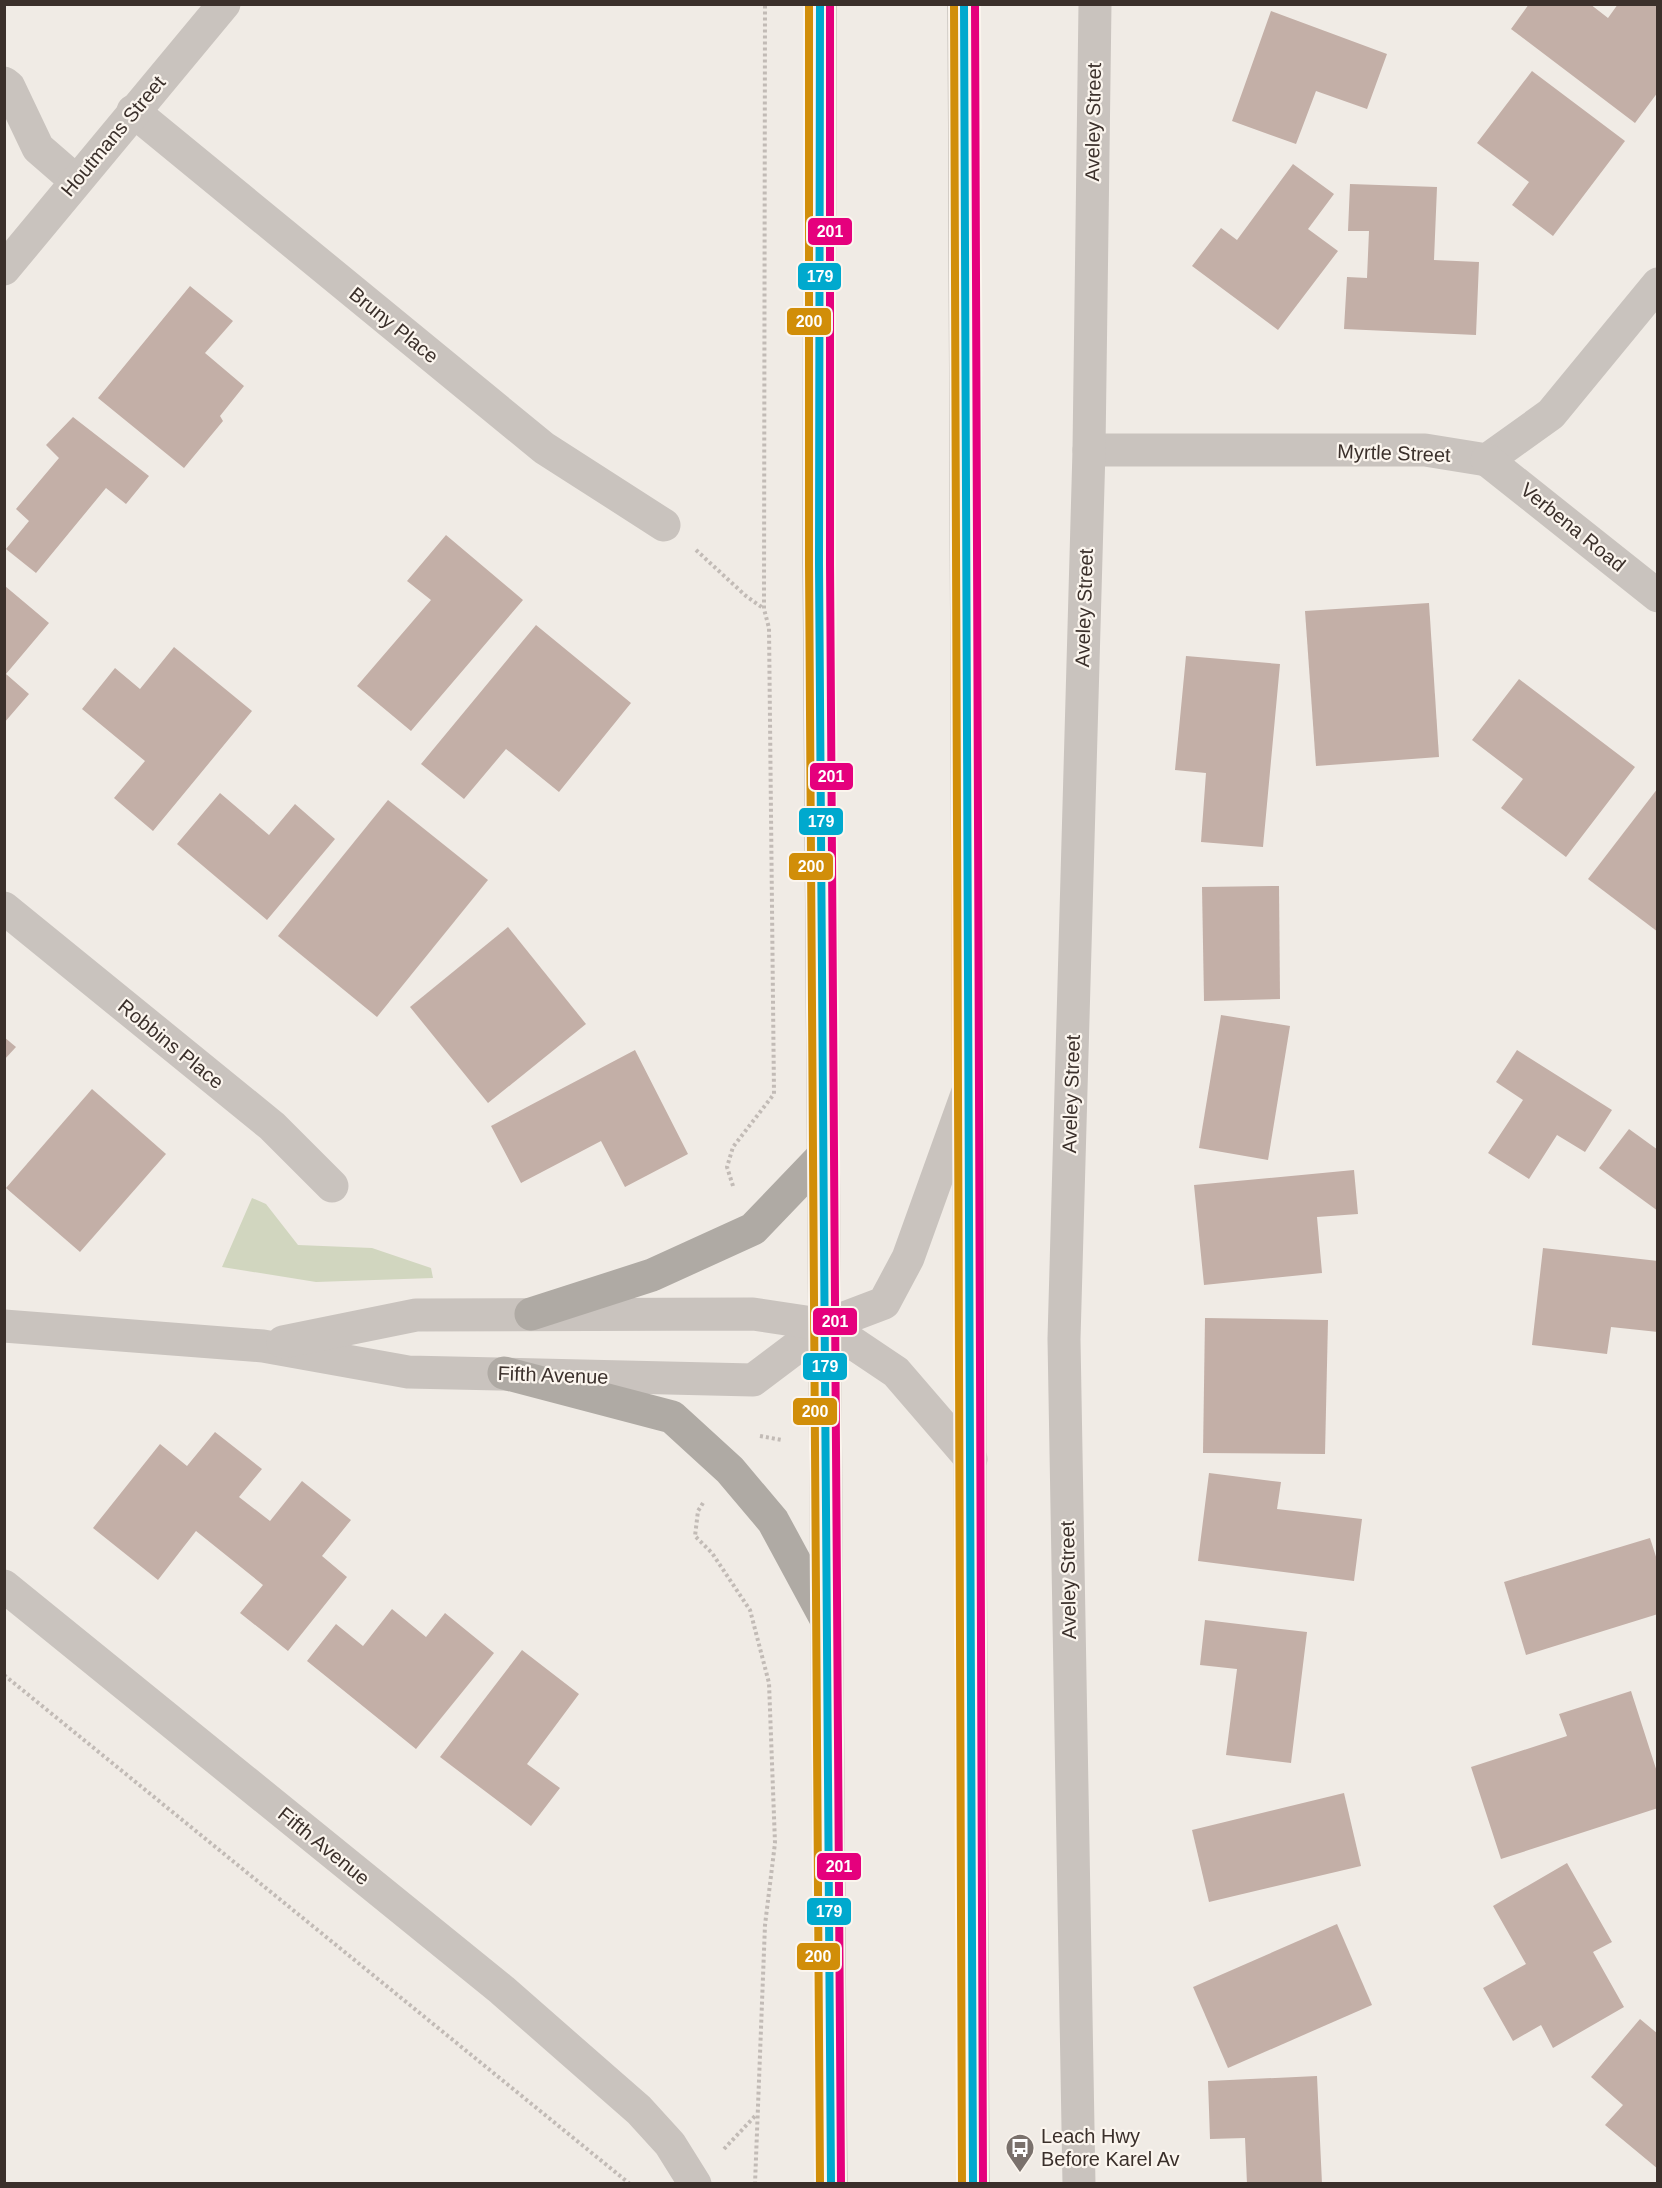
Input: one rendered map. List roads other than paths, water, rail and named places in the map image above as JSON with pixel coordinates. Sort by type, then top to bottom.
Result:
[{"type":"highway","points":[[820,4],[819,588],[831,2184]]},
{"type":"highway","points":[[964,4],[967,343],[967,1094],[974,2184]]},
{"type":"highway","points":[[531,1314],[652,1275],[753,1229],[823,1156]]},
{"type":"highway","points":[[504,1373],[672,1417],[730,1470],[773,1521],[828,1623]]},
{"type":"street","name":"Houtmans Street","points":[[4,269],[224,4]]},
{"type":"street","name":"Aveley Street","points":[[1079,2184],[1064,1339],[1089,450],[1095,4]]},
{"type":"street","points":[[4,83],[9,87],[38,148],[76,181]]},
{"type":"street","name":"Bruny Place","points":[[133,111],[544,448],[664,525]]},
{"type":"street","points":[[1487,460],[1551,414],[1658,284]]},
{"type":"street","name":"Myrtle Street","points":[[1089,450],[1425,450],[1487,460]]},
{"type":"street","name":"Verbena Road","points":[[1487,460],[1658,596]]},
{"type":"street","name":"Robbins Place","points":[[4,908],[272,1126],[332,1186]]},
{"type":"street","name":"Fifth Avenue","points":[[4,1326],[263,1346],[408,1372],[753,1380],[826,1324],[884,1303],[908,1258],[967,1094]]},
{"type":"street","name":"Fifth Avenue","points":[[263,1346],[416,1315],[753,1314],[826,1324],[896,1372],[971,1459]]},
{"type":"street","name":"Fifth Avenue","points":[[4,1586],[502,1990],[639,2110],[670,2144],[695,2184]]},
{"type":"place","name":"Leach Hwy Before Karel Av","points":[[1020,2174]]}]
